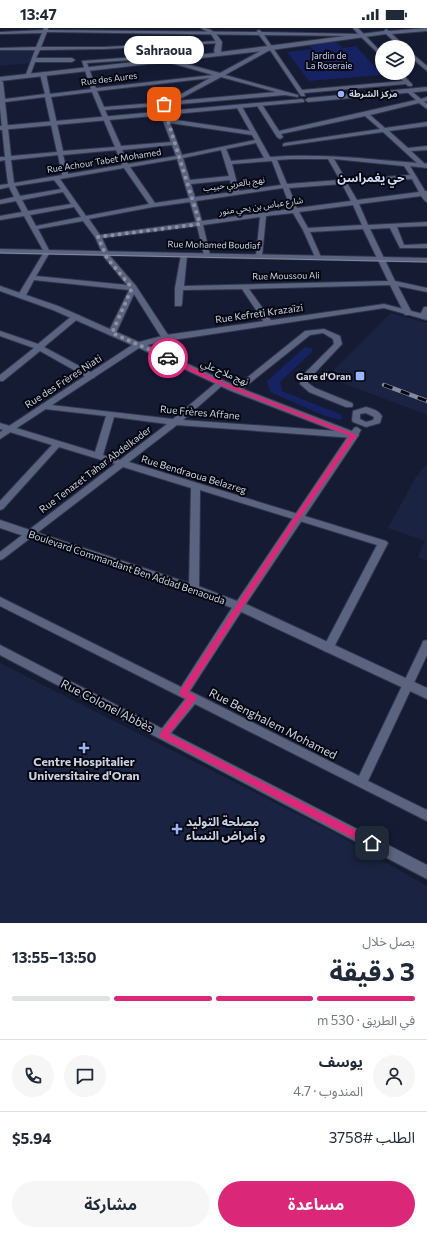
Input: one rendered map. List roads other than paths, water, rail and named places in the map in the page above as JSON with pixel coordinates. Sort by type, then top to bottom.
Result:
[{"type":"main road","points":[[204,28],[213,33],[219,42],[218,54]]},
{"type":"main road","points":[[383,28],[396,40]]},
{"type":"main road","points":[[0,81],[27,76],[166,58],[218,54],[362,35],[427,29]]},
{"type":"main road","points":[[415,58],[427,69]]},
{"type":"main road","points":[[2,128],[259,104],[302,97],[427,89]]},
{"type":"main road","name":"Rue Mohamed Boudiaf","points":[[0,251],[427,260]]},
{"type":"main road","name":"نهج ملاح علي","points":[[0,288],[22,295],[76,317],[220,383],[358,425]]},
{"type":"main road","name":"Rue Kefreti Krazaïzi","points":[[138,345],[166,338],[384,306],[408,313]]},
{"type":"main road","points":[[408,313],[426,315]]},
{"type":"main road","name":"Rue des Frères Niati","points":[[0,436],[138,345]]},
{"type":"main road","points":[[239,606],[358,425]]},
{"type":"main road","name":"Boulevard Commandant Ben Addad Benaouda","points":[[0,524],[194,589],[239,606],[427,694]]},
{"type":"main road","name":"Rue Colonel Abbès","points":[[0,650],[427,872]]},
{"type":"street","points":[[257,28],[302,97]]},
{"type":"street","points":[[306,28],[318,42]]},
{"type":"street","points":[[355,28],[375,49]]},
{"type":"street","points":[[0,33],[45,29],[168,30],[213,33],[362,35]]},
{"type":"street","points":[[27,76],[45,29]]},
{"type":"street","points":[[110,37],[113,30]]},
{"type":"street","points":[[166,58],[168,30]]},
{"type":"street","points":[[0,49],[104,48],[219,42]]},
{"type":"street","points":[[101,67],[104,48],[107,43]]},
{"type":"street","points":[[207,255],[200,224],[187,182],[168,121],[161,107],[164,104],[270,48]]},
{"type":"street","points":[[153,205],[126,166],[94,90],[84,62],[166,58],[302,97],[407,82],[412,91],[427,108]]},
{"type":"street","points":[[33,60],[72,60]]},
{"type":"street","points":[[43,74],[65,176]]},
{"type":"street","name":"Rue des Aures","points":[[1,101],[221,75]]},
{"type":"street","points":[[0,81],[2,128],[8,158],[11,185],[47,252],[22,295]]},
{"type":"street","points":[[103,109],[286,93]]},
{"type":"street","points":[[278,133],[427,99]]},
{"type":"street","points":[[259,104],[292,157]]},
{"type":"street","points":[[239,106],[253,133],[271,159],[318,257]]},
{"type":"street","points":[[366,114],[426,166]]},
{"type":"street","points":[[168,121],[253,133]]},
{"type":"street","points":[[285,145],[427,124]]},
{"type":"street","name":"Rue Achour Tabet Mohamed","points":[[0,187],[179,157],[258,141]]},
{"type":"street","points":[[0,159],[174,143]]},
{"type":"street","points":[[223,148],[229,163],[236,193]]},
{"type":"street","points":[[408,150],[427,148]]},
{"type":"street","points":[[229,163],[292,157],[330,157],[426,166]]},
{"type":"street","points":[[330,157],[355,203],[408,313]]},
{"type":"street","points":[[406,164],[426,196]]},
{"type":"street","name":"نهج بالعربي حبيب","points":[[35,228],[153,205],[285,186],[413,177]]},
{"type":"street","points":[[56,178],[98,237],[107,258],[132,288],[166,338]]},
{"type":"street","points":[[187,182],[233,178]]},
{"type":"street","points":[[0,202],[64,190]]},
{"type":"street","name":"شارع عباس بن يحي منور","points":[[98,237],[263,216],[295,210],[426,196]]},
{"type":"street","points":[[0,218],[75,205]]},
{"type":"street","points":[[259,256],[263,216]]},
{"type":"street","points":[[306,230],[427,224]]},
{"type":"street","points":[[393,226],[402,247],[427,246]]},
{"type":"street","points":[[178,304],[184,255]]},
{"type":"street","points":[[33,278],[132,288]]},
{"type":"street","name":"Rue Moussou Ali","points":[[179,288],[393,283],[427,290]]},
{"type":"street","points":[[244,286],[269,323]]},
{"type":"street","points":[[112,333],[132,288]]},
{"type":"street","points":[[0,379],[76,317]]},
{"type":"street","points":[[237,389],[308,333],[324,331],[337,338],[338,344],[305,378],[304,384],[312,390],[349,405],[370,410],[376,414],[378,418],[375,422],[358,425]]},
{"type":"street","points":[[0,333],[39,347],[91,376]]},
{"type":"street","name":"Rue Tenazet Tahar Abdelkader","points":[[0,557],[28,533],[174,422],[220,383]]},
{"type":"street","points":[[349,405],[352,408],[358,425]]},
{"type":"street","name":"Rue Frères Affane","points":[[45,406],[174,422],[358,425]]},
{"type":"street","points":[[358,425],[362,410],[370,410]]},
{"type":"street","points":[[98,457],[110,414]]},
{"type":"street","name":"Rue Bendraoua Belazreg","points":[[0,426],[120,464],[383,543],[328,648]]},
{"type":"street","points":[[0,507],[57,444]]},
{"type":"street","points":[[194,589],[196,486]]},
{"type":"street","name":"Rue Benghalem Mohamed","points":[[0,601],[427,816]]},
{"type":"street","points":[[163,735],[188,695],[239,606]]},
{"type":"street","points":[[361,783],[427,644]]},
{"type":"tram line","points":[[0,253],[427,262]]},
{"type":"railway","points":[[384,385],[427,401]]},
{"type":"place","name":"مركز الشرطة","points":[[341,94]]},
{"type":"place","name":"Sahraoua","points":[[164,104]]},
{"type":"place","name":"Gare d'Oran","points":[[360,376]]},
{"type":"place","name":"Centre Hospitalier Universitaire d'Oran","points":[[84,748]]},
{"type":"place","name":"مصلحة التوليد و أمراض النساء","points":[[177,829]]},
{"type":"district","name":"حي يغمراسن","points":[[371,178]]},
{"type":"park label","name":"Jardin de La Roseraie","points":[[329,62]]}]
